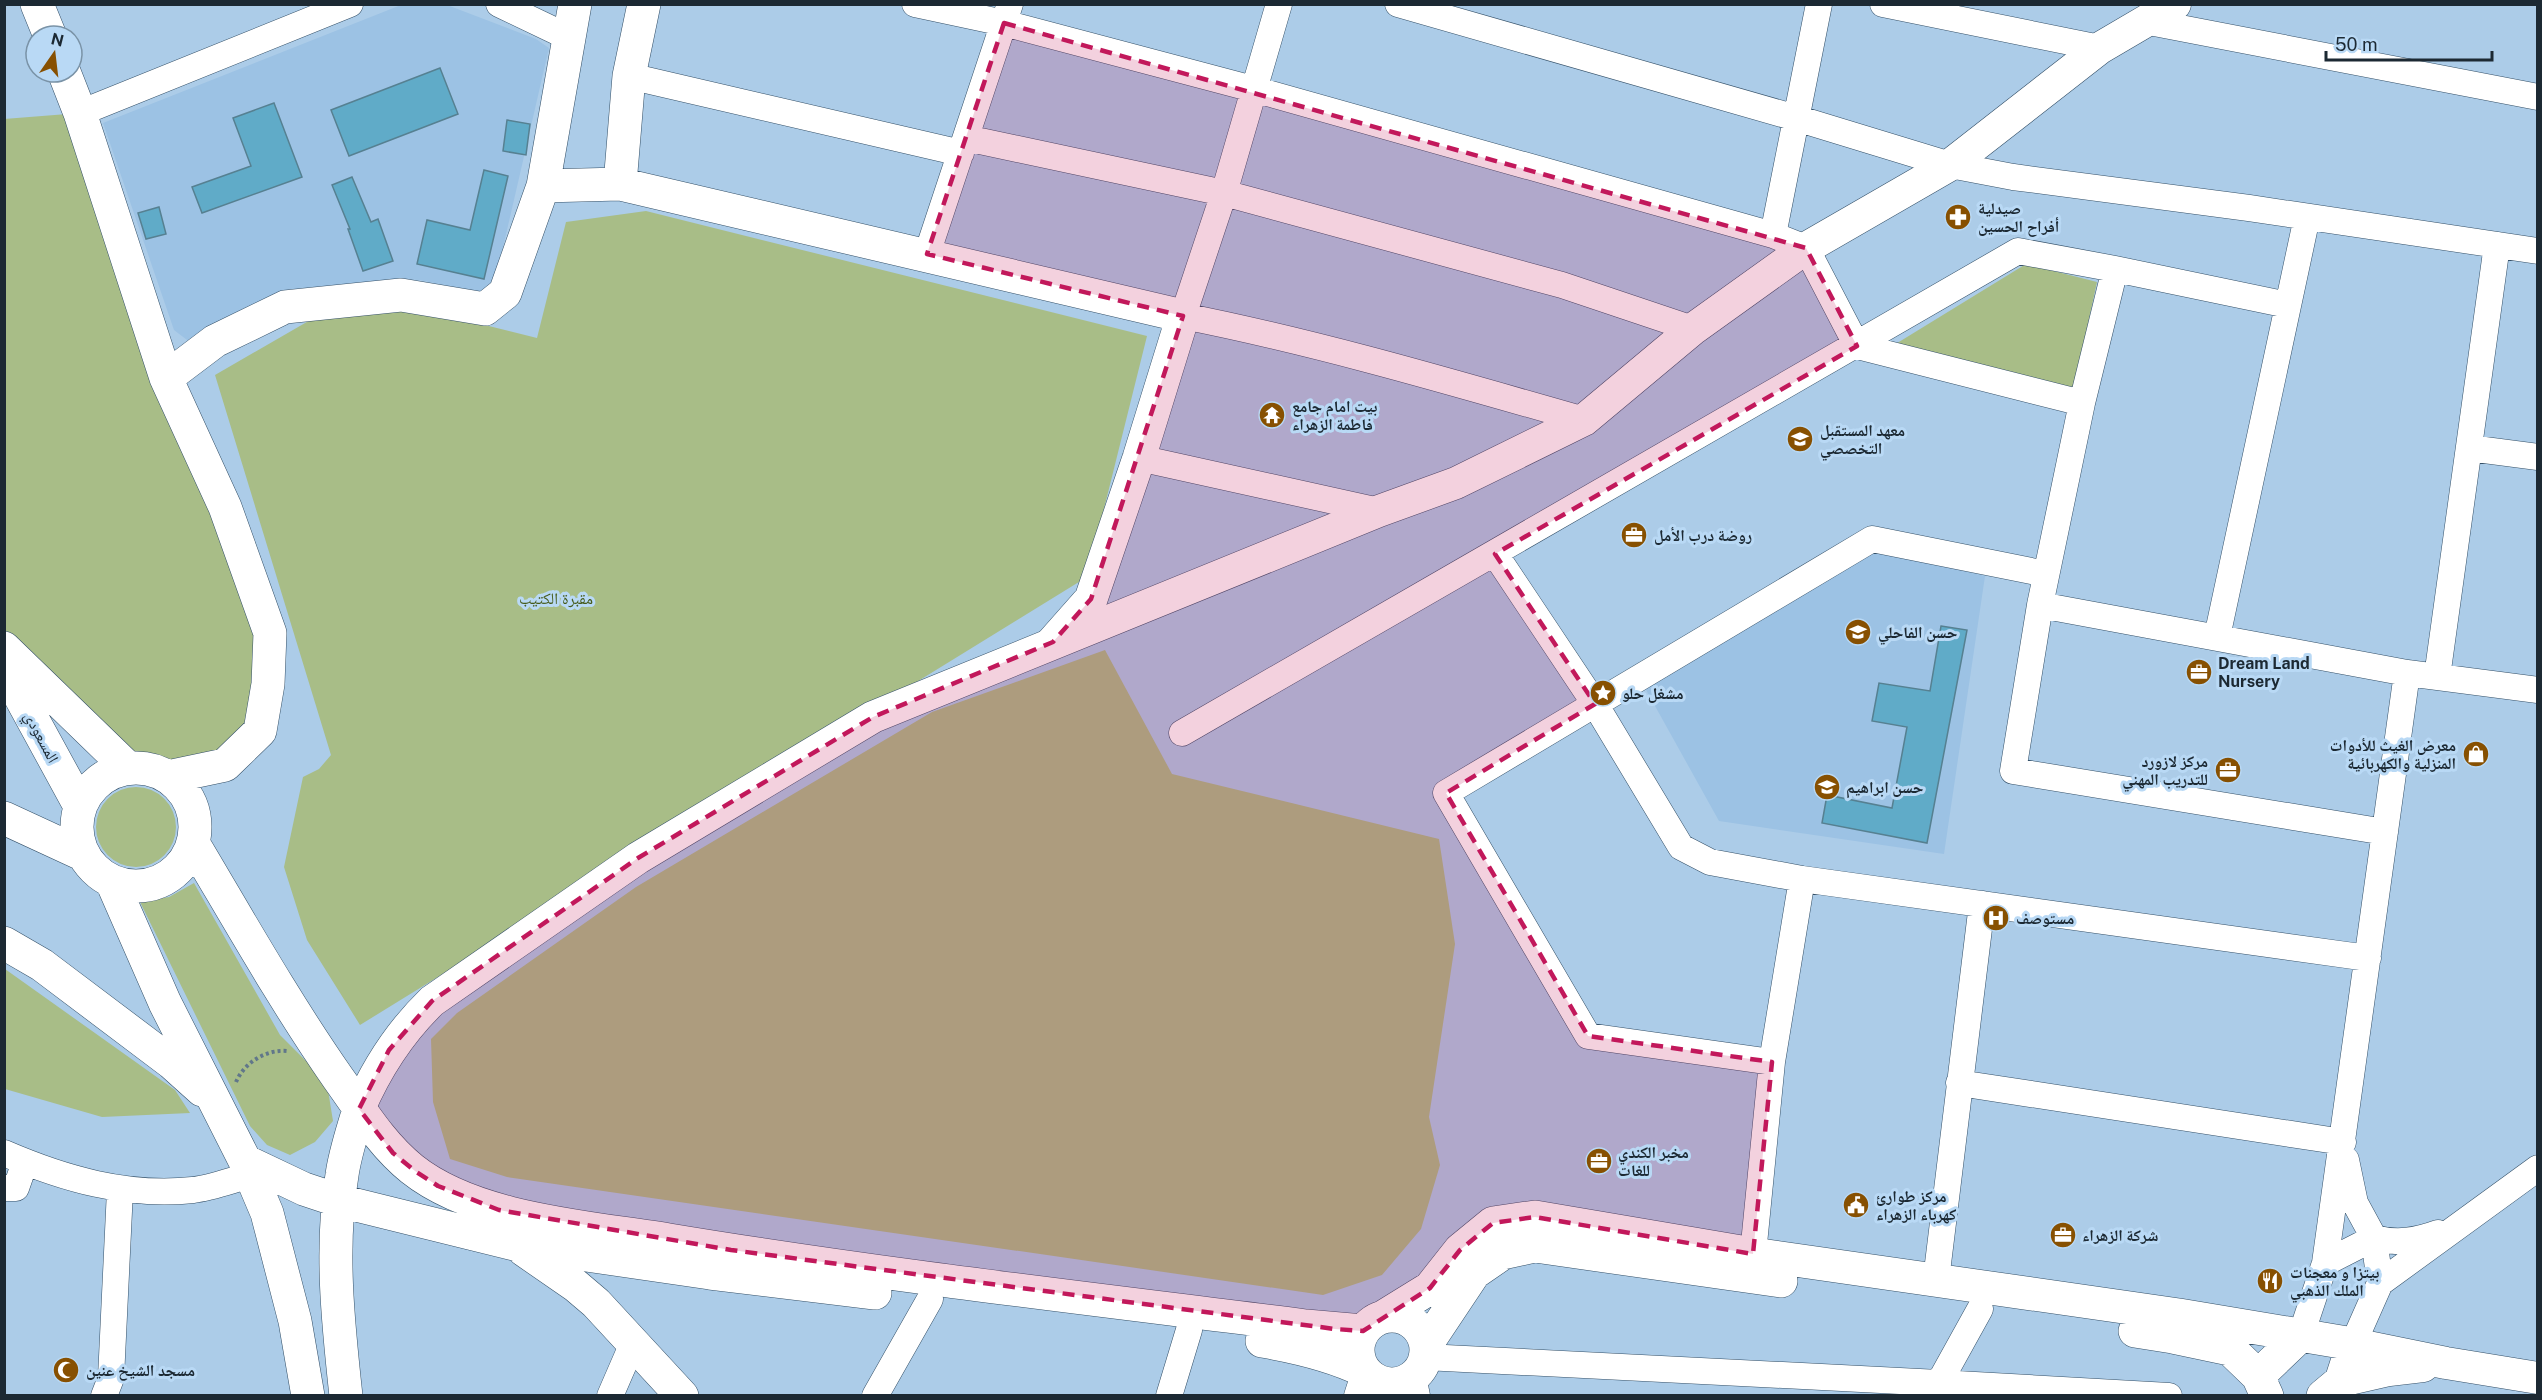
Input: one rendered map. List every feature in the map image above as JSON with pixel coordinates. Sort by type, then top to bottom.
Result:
[{"type":"main road","points":[[37,4],[45,24]]},
{"type":"main road","points":[[166,378],[215,341],[285,307],[401,295],[485,309],[506,293],[543,186],[568,37],[576,4]]},
{"type":"main road","points":[[620,184],[630,76],[644,4]]},
{"type":"main road","points":[[69,84],[166,378],[225,507],[270,633],[268,684],[260,731],[225,765],[168,777]]},
{"type":"main road","points":[[543,186],[620,184],[927,254],[1183,316],[1139,458],[1091,599],[1053,642]]},
{"type":"main road","points":[[4,648],[128,768]]},
{"type":"main road","name":"المسعودي","points":[[4,667],[80,806]]},
{"type":"main road","points":[[128,768],[149,769],[168,777],[182,790],[191,806],[196,824],[193,843],[185,862],[170,876],[152,885],[132,887],[112,882],[95,871],[82,854],[77,839],[76,823],[80,806],[87,792],[112,772],[128,768]]},
{"type":"main road","points":[[4,818],[82,854]]},
{"type":"main road","points":[[193,843],[296,1016],[359,1109],[387,1146],[415,1171],[438,1186],[498,1210],[742,1252],[1029,1291],[1373,1324],[1398,1316],[1411,1321],[1421,1331],[1420,1368]]},
{"type":"main road","points":[[112,882],[165,1003],[248,1168],[267,1213],[295,1321],[308,1395]]},
{"type":"main road","points":[[4,943],[42,965],[172,1063],[195,1082],[222,1115]]},
{"type":"main road","points":[[346,1395],[337,1301],[341,1176],[359,1109]]},
{"type":"main road","points":[[286,1181],[319,1170],[347,1152]]},
{"type":"main road","points":[[248,1168],[340,1201],[518,1245],[710,1273],[1189,1330],[1302,1348],[1341,1359],[1361,1383]]},
{"type":"main road","points":[[1361,1383],[1358,1351],[1373,1324],[1430,1288],[1460,1250],[1493,1223],[1535,1217],[1753,1254],[2179,1315],[2353,1344],[2332,1388]]},
{"type":"main road","points":[[518,1245],[596,1302],[682,1395]]},
{"type":"main road","points":[[1361,1383],[1373,1378],[1393,1384],[1420,1368],[1474,1273],[1503,1253],[1535,1246],[2174,1337],[2230,1350],[2263,1386],[2301,1335]]},
{"type":"street","points":[[80,113],[350,4]]},
{"type":"street","points":[[499,4],[568,37]]},
{"type":"street","points":[[915,4],[1007,14],[1253,89],[1773,235],[1806,248],[1857,346],[2082,403]]},
{"type":"street","points":[[1279,4],[1224,193],[1183,316],[1253,330],[1366,358],[1584,420]]},
{"type":"street","points":[[1398,4],[1797,118],[1950,165],[2013,177],[2538,251]]},
{"type":"street","points":[[1773,235],[1819,4]]},
{"type":"street","points":[[1883,4],[2100,48]]},
{"type":"street","points":[[359,1109],[389,1050],[432,1001],[638,858],[873,717],[1379,511],[1456,483],[1584,420],[1693,329],[1806,248],[1950,165],[2100,48],[2175,4]]},
{"type":"street","points":[[927,254],[1007,14]]},
{"type":"street","points":[[2144,21],[2538,98]]},
{"type":"street","points":[[630,76],[963,146],[1224,193],[1562,285],[1693,329]]},
{"type":"street","points":[[2217,637],[2307,217]]},
{"type":"street","points":[[2437,677],[2497,245]]},
{"type":"street","points":[[1182,733],[1857,346],[2018,251],[2115,268],[2288,305]]},
{"type":"street","points":[[2115,268],[2082,403],[2046,574],[2013,771],[2385,832]]},
{"type":"street","points":[[2469,448],[2538,457]]},
{"type":"street","points":[[1139,458],[1379,511]]},
{"type":"street","points":[[1772,1062],[1588,1036],[1446,793],[1872,539],[2046,574]]},
{"type":"street","points":[[1495,554],[1595,704],[1681,847],[1710,862],[1802,879],[2368,958]]},
{"type":"street","points":[[2040,604],[2407,672],[2538,690]]},
{"type":"street","points":[[2301,1335],[2325,1263],[2407,672]]},
{"type":"street","points":[[1753,1254],[1772,1062],[1802,879]]},
{"type":"street","points":[[1935,1280],[1982,904]]},
{"type":"street","points":[[1959,1083],[2343,1142]]},
{"type":"street","points":[[2343,1142],[2355,1203],[2374,1238],[2380,1283]]},
{"type":"street","points":[[4,1188],[16,1188],[15,1157],[120,1190],[193,1190],[248,1168]]},
{"type":"street","points":[[2538,1168],[2455,1226],[2380,1283],[2353,1344],[2446,1363],[2538,1378]]},
{"type":"street","points":[[2510,1189],[2538,1192]]},
{"type":"street","points":[[110,1390],[120,1190]]},
{"type":"street","points":[[2325,1263],[2374,1238],[2391,1242],[2418,1240],[2455,1226]]},
{"type":"street","points":[[875,1395],[930,1299]]},
{"type":"street","points":[[1939,1383],[1980,1309]]},
{"type":"street","points":[[1169,1395],[1189,1330]]},
{"type":"street","points":[[610,1395],[633,1343]]},
{"type":"street","points":[[2332,1388],[2389,1370],[2446,1363]]},
{"type":"street","points":[[1420,1368],[1939,1383],[2169,1395]]},
{"type":"path","points":[[222,1115],[239,1075],[246,1066],[258,1059],[275,1050],[299,1051],[325,1060]]},
{"type":"highlighted area","points":[[1004,23],[1806,248],[1857,346],[1495,554],[1595,704],[1446,793],[1588,1036],[1772,1062],[1753,1254],[1535,1217],[1493,1223],[1460,1250],[1430,1288],[1363,1331],[1335,1329],[731,1250],[499,1210],[438,1186],[415,1171],[393,1153],[359,1109],[389,1050],[432,1001],[638,858],[873,717],[1053,642],[1091,599],[1183,316],[927,254]]},
{"type":"shaded area","points":[[401,5],[447,5],[536,39],[549,48],[495,282],[481,292],[419,280],[398,279],[282,290],[209,337],[191,343],[174,330],[103,123]]},
{"type":"shaded area","points":[[1875,550],[1985,576],[1944,854],[1719,821],[1645,688]]},
{"type":"green space","points":[[80,113],[225,507],[268,684],[225,765],[159,772],[138,768],[5,648],[4,119]]},
{"type":"green space","name":"مقبرة الكتيب","points":[[646,211],[1147,336],[1087,577],[360,1025],[307,940],[284,867],[303,777],[319,769],[331,755],[215,375],[312,319],[424,310],[537,338],[566,222]]},
{"type":"green space","points":[[2026,264],[2097,282],[2074,389],[1894,345]]},
{"type":"green space","points":[[1105,650],[1172,774],[1439,839],[1455,944],[1429,1117],[1440,1165],[1421,1229],[1382,1275],[1323,1295],[507,1177],[450,1159],[433,1102],[431,1039],[457,1013],[636,887],[932,712]]},
{"type":"green space","points":[[128,787],[144,787],[165,798],[176,819],[176,835],[165,856],[144,867],[128,867],[114,861],[102,849],[96,835],[96,819],[102,805],[114,793]]},
{"type":"green space","points":[[194,883],[280,1035],[316,1071],[328,1090],[333,1121],[315,1142],[290,1155],[267,1145],[250,1126],[140,902],[169,897]]},
{"type":"green space","points":[[5,969],[175,1090],[190,1113],[102,1117],[5,1089]]},
{"type":"building","points":[[440,68],[458,114],[349,156],[331,110]]},
{"type":"building","points":[[274,103],[302,177],[202,213],[192,187],[251,166],[233,118]]},
{"type":"building","points":[[507,120],[530,124],[526,155],[503,151]]},
{"type":"building","points":[[484,170],[508,176],[484,279],[417,264],[427,220],[470,230]]},
{"type":"building","points":[[352,177],[371,222],[378,219],[393,261],[363,271],[348,229],[350,229],[332,185]]},
{"type":"building","points":[[159,207],[166,234],[146,239],[138,213]]},
{"type":"building","points":[[1941,626],[1967,630],[1927,843],[1822,823],[1827,795],[1892,808],[1907,727],[1872,721],[1879,683],[1930,691]]},
{"type":"place","name":"صيدلية أفراح الحسين","points":[[1958,217]]},
{"type":"place","name":"بيت امام جامع فاطمة الزهراء","points":[[1272,415]]},
{"type":"place","name":"معهد المستقبل التخصصي","points":[[1800,439]]},
{"type":"place","name":"روضة درب الأمل","points":[[1634,535]]},
{"type":"place","name":"حسن الفاحلي","points":[[1858,632]]},
{"type":"place","name":"Dream Land Nursery","points":[[2199,672]]},
{"type":"place","name":"مشغل حلو","points":[[1603,693]]},
{"type":"place","name":"معرض الغيث للأدوات المنزلية والكهربائية","points":[[2476,754]]},
{"type":"place","name":"مركز لازورد للتدريب المهني","points":[[2228,770]]},
{"type":"place","name":"حسن ابراهيم","points":[[1827,787]]},
{"type":"place","name":"مستوصف","points":[[1996,918]]},
{"type":"place","name":"مخبر الكندي للغات","points":[[1599,1161]]},
{"type":"place","name":"مركز طوارئ كهرباء الزهراء","points":[[1856,1205]]},
{"type":"place","name":"شركة الزهراء","points":[[2063,1235]]},
{"type":"place","name":"بيتزا و معجنات الملك الذهبي","points":[[2270,1281]]},
{"type":"place","name":"مسجد الشيخ عنين","points":[[66,1370]]}]
